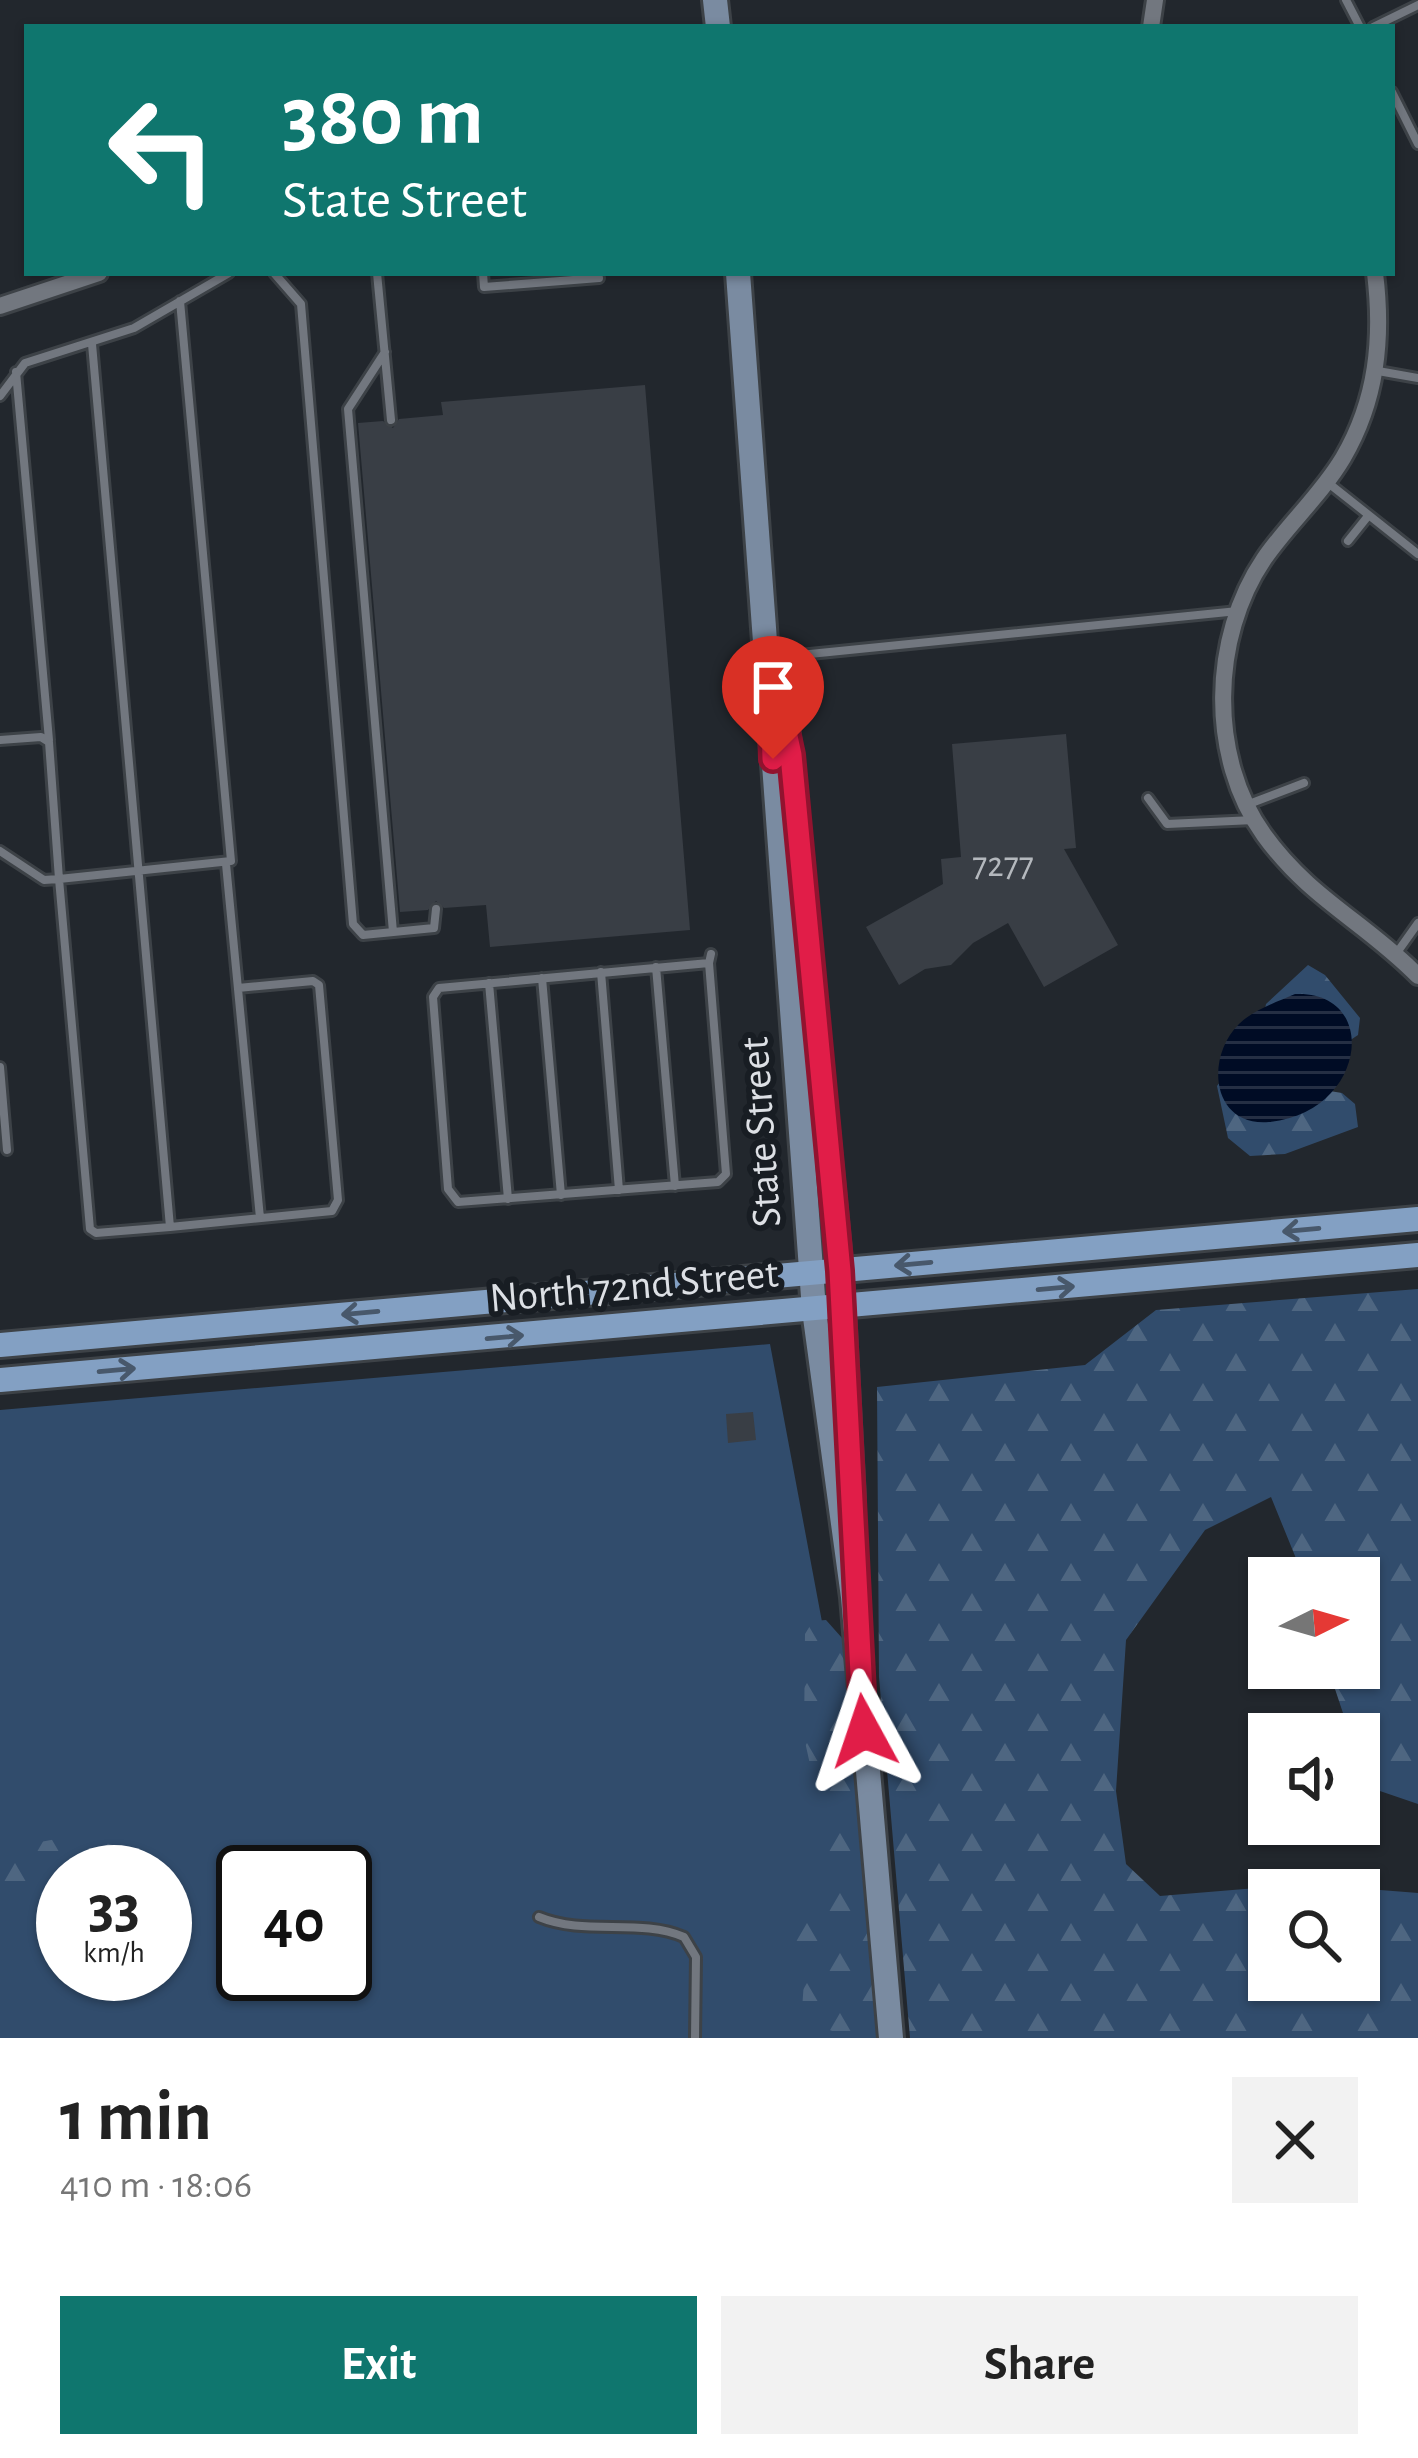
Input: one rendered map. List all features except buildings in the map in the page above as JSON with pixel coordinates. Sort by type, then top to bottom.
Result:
[{"type":"main road","name":"North 72nd Street","points":[[0,1345],[1418,1220]]},
{"type":"main road","name":"North 72nd Street","points":[[0,1380],[1418,1255]]},
{"type":"street","points":[[0,306],[90,276]]},
{"type":"street","name":"State Street","points":[[738,276],[770,658],[814,1310],[853,1597],[891,2038]]},
{"type":"street","points":[[1375,276],[1381,342],[1361,420],[1326,482],[1264,559],[1239,610],[1224,664],[1225,732],[1252,812],[1305,886],[1418,976]]},
{"type":"street","name":"State Street","points":[[770,658],[791,755],[840,1271],[852,1441],[853,1597]]},
{"type":"lane","points":[[1379,24],[1418,5]]},
{"type":"lane","points":[[1395,98],[1418,144]]},
{"type":"lane","points":[[0,396],[25,363],[92,344],[224,276]]},
{"type":"lane","points":[[277,276],[301,304],[353,924],[363,935],[434,928],[436,909]]},
{"type":"lane","points":[[377,276],[392,420]]},
{"type":"lane","points":[[483,276],[484,287],[599,278]]},
{"type":"lane","points":[[0,850],[44,880],[231,861],[180,301]]},
{"type":"lane","points":[[92,344],[170,1226]]},
{"type":"lane","points":[[385,352],[348,409],[393,932]]},
{"type":"lane","points":[[1376,370],[1418,378]]},
{"type":"lane","points":[[16,372],[90,1229],[96,1233],[332,1211],[338,1201],[320,985],[313,981],[238,988]]},
{"type":"lane","points":[[1326,482],[1418,554]]},
{"type":"lane","points":[[1348,541],[1368,516]]},
{"type":"lane","points":[[770,658],[1239,610]]},
{"type":"lane","points":[[0,740],[41,736],[50,742]]},
{"type":"lane","points":[[1148,798],[1168,824],[1252,812],[1304,783]]},
{"type":"lane","points":[[226,864],[260,1218]]},
{"type":"lane","points":[[1396,954],[1418,923]]},
{"type":"lane","points":[[710,958],[726,1174],[718,1183],[458,1202],[448,1190],[433,997],[439,988],[656,968],[710,958]]},
{"type":"lane","points":[[656,968],[675,1186]]},
{"type":"lane","points":[[602,972],[619,1190]]},
{"type":"lane","points":[[542,978],[561,1195]]},
{"type":"lane","points":[[489,983],[508,1199]]},
{"type":"lane","points":[[0,1067],[7,1150]]},
{"type":"lane","points":[[539,1918],[572,1928],[662,1930],[684,1937],[696,1957],[695,2038]]},
{"type":"green space","points":[[1308,965],[1325,975],[1360,1018],[1358,1035],[1346,1043],[1264,1014],[1266,1004]]},
{"type":"green space","points":[[1226,1074],[1342,1093],[1355,1104],[1358,1127],[1285,1154],[1250,1156],[1228,1138],[1217,1086]]},
{"type":"green space","points":[[1418,1289],[1418,1804],[1380,1791],[1380,1713],[1343,1713],[1335,1689],[1380,1689],[1380,1557],[1295,1557],[1271,1497],[1205,1530],[1126,1640],[1116,1791],[1126,1864],[1160,1896],[1248,1889],[1248,2001],[1380,2001],[1380,1890],[1418,1893],[1418,2038],[910,2038],[879,1677],[877,1387],[1085,1365],[1156,1310]]},
{"type":"green space","points":[[770,1344],[843,1734],[872,2038],[0,2038],[0,1410]]},
{"type":"green space","points":[[826,1620],[842,1638],[851,1669],[882,2038],[851,2038],[808,2022],[802,2010],[805,1966],[796,1942],[800,1926],[838,1893],[804,1737],[805,1634],[813,1621]]},
{"type":"green space","points":[[78,1835],[112,1845],[36,1845],[36,1881],[18,1894],[0,1894],[0,1842],[24,1845]]},
{"type":"shaded area","points":[[1295,994],[1323,998],[1341,1011],[1350,1030],[1351,1053],[1343,1076],[1326,1098],[1302,1114],[1250,1121],[1225,1102],[1218,1071],[1221,1054],[1245,1019]]},
{"type":"route","points":[[773,759],[770,658],[784,705],[791,755],[840,1271],[852,1441],[853,1597],[864,1731]]}]
